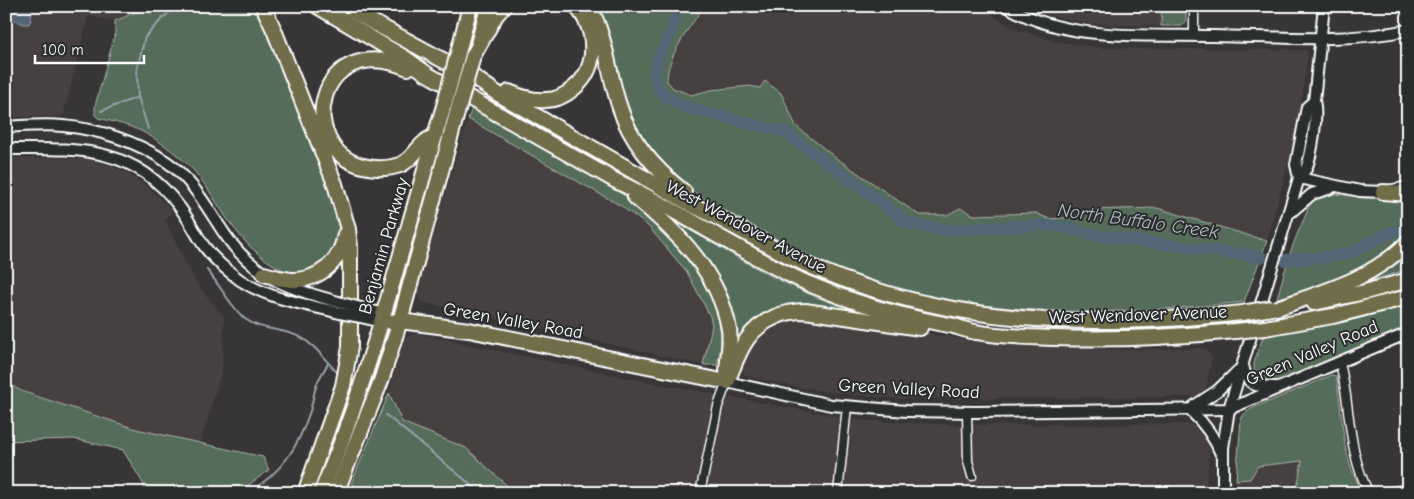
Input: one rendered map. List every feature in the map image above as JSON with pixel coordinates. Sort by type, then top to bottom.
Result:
[{"type":"highway","points":[[263,6],[326,159],[342,206],[348,229],[350,248],[350,347],[343,386],[305,493]]},
{"type":"highway","name":"West Wendover Avenue","points":[[317,6],[405,58],[427,74],[616,181],[644,194],[776,268],[811,284],[875,308],[976,332],[1028,337],[1091,339],[1186,336],[1265,328],[1333,316],[1408,297]]},
{"type":"highway","name":"West Wendover Avenue","points":[[343,6],[472,76],[515,104],[780,252],[854,284],[890,295],[957,311],[1032,320],[1075,321],[1170,318],[1242,313],[1331,300],[1408,280]]},
{"type":"highway","points":[[364,6],[394,33]]},
{"type":"highway","name":"Benjamin Parkway","points":[[321,493],[350,421],[382,318],[472,6]]},
{"type":"highway","points":[[473,56],[496,15],[504,6]]},
{"type":"highway","points":[[472,76],[524,98],[546,100],[562,96],[570,91],[585,76],[592,56],[592,40],[588,25],[576,6]]},
{"type":"highway","points":[[589,6],[605,44],[620,108],[635,141],[671,182],[717,216]]},
{"type":"highway","name":"Benjamin Parkway","points":[[336,493],[381,381],[400,322],[473,56]]},
{"type":"highway","points":[[427,74],[388,61],[373,60],[348,66],[328,86],[322,104],[322,114],[329,138],[336,150],[343,157],[368,167],[382,169],[400,164],[410,159],[425,142],[435,136]]},
{"type":"highway","points":[[616,181],[665,222],[693,252],[706,271],[725,312],[729,330],[727,382]]},
{"type":"highway","points":[[1383,192],[1408,194]]},
{"type":"highway","points":[[264,274],[293,280],[315,275],[336,260],[344,244],[345,231],[342,206]]},
{"type":"highway","points":[[1274,308],[1327,291],[1369,273],[1389,260],[1408,242]]},
{"type":"highway","points":[[727,382],[741,348],[751,333],[762,323],[791,311],[806,311],[964,334],[976,332]]},
{"type":"highway","name":"Green Valley Road","points":[[382,318],[400,322],[469,330],[727,382]]},
{"type":"main road","name":"Benjamin Parkway","points":[[473,56],[487,6]]},
{"type":"main road","points":[[1006,6],[1017,13],[1040,22],[1064,29],[1101,35],[1322,38],[1408,30]]},
{"type":"main road","points":[[1223,493],[1223,448],[1230,409],[1299,178],[1306,170],[1317,110],[1314,101],[1324,6]]},
{"type":"main road","name":"Green Valley Road","points":[[6,127],[63,126],[93,131],[111,135],[168,162],[195,190],[238,250],[264,274],[289,288],[341,308]]},
{"type":"main road","name":"Green Valley Road","points":[[6,149],[87,150],[113,156],[132,164],[164,189],[178,205],[205,248],[216,260],[242,281],[264,294],[361,312],[382,318]]},
{"type":"main road","points":[[1299,178],[1360,191],[1383,192],[1408,187]]},
{"type":"main road","points":[[1288,214],[1299,203],[1318,190],[1336,187]]},
{"type":"main road","name":"Green Valley Road","points":[[727,382],[831,405],[907,411],[1191,411],[1230,409],[1408,333]]},
{"type":"main road","points":[[1242,365],[1247,378],[1253,385],[1258,387],[1281,387]]},
{"type":"main road","points":[[1223,460],[1213,434],[1202,420],[1191,411],[1194,406],[1217,392],[1242,365]]},
{"type":"street","points":[[1194,6],[1194,35]]},
{"type":"street","points":[[1340,363],[1344,379],[1350,436],[1362,478],[1369,493]]},
{"type":"street","points":[[700,493],[718,406],[727,382]]},
{"type":"street","points":[[838,493],[847,406]]},
{"type":"street","points":[[967,412],[968,461],[972,476]]},
{"type":"street","points":[[1385,493],[1408,488]]},
{"type":"shaded area","points":[[6,6],[151,6],[115,21],[88,16],[64,113],[60,116],[6,117]]},
{"type":"shaded area","points":[[704,6],[978,6],[1011,27],[1052,41],[1103,48],[1306,50],[1308,53],[1294,142],[1267,241],[1157,208],[1085,210],[1074,217],[1049,219],[1036,213],[974,215],[960,208],[947,215],[919,215],[836,158],[796,125],[781,93],[765,82],[760,88],[750,86],[711,90],[691,95],[673,88],[667,81],[667,74],[678,46]]},
{"type":"shaded area","points":[[1023,6],[1162,6],[1161,26],[1088,24],[1044,14]]},
{"type":"shaded area","points":[[468,119],[621,206],[647,225],[687,272],[710,316],[712,326],[703,365],[421,302],[415,293]]},
{"type":"shaded area","points":[[6,158],[88,159],[104,163],[127,173],[148,187],[168,206],[172,213],[165,220],[196,283],[224,317],[222,370],[200,444],[136,429],[21,391],[6,382]]},
{"type":"shaded area","points":[[790,315],[857,322],[981,342],[1015,345],[1105,347],[1107,350],[1205,348],[1212,358],[1205,393],[1196,397],[899,399],[797,387],[754,378],[744,374],[740,364],[757,333]]},
{"type":"shaded area","points":[[414,333],[659,384],[858,420],[957,425],[1195,424],[1200,426],[1210,441],[1206,493],[515,493],[466,448],[402,422],[389,393],[404,338]]},
{"type":"shaded area","points":[[1302,461],[1296,493],[1235,493],[1236,480],[1250,479],[1258,466]]},
{"type":"green space","points":[[151,6],[254,6],[272,40],[287,76],[335,208],[339,228],[337,242],[333,251],[317,266],[295,273],[284,270],[265,259],[236,231],[201,180],[179,157],[146,133],[98,118],[95,115],[95,106],[115,34],[115,21]]},
{"type":"green space","points":[[595,6],[704,6],[680,42],[671,62],[667,81],[673,88],[691,95],[711,90],[750,86],[760,88],[765,81],[781,93],[796,126],[836,158],[919,215],[947,215],[960,208],[974,215],[1036,213],[1049,219],[1074,217],[1084,210],[1157,208],[1267,241],[1244,302],[1191,307],[1086,311],[1033,310],[981,305],[930,296],[879,283],[818,261],[708,201],[681,182],[656,160],[641,139],[627,112],[618,83],[608,34]]},
{"type":"green space","points":[[1162,6],[1186,6],[1186,22],[1182,26],[1161,26]]},
{"type":"green space","points":[[472,108],[622,194],[662,226],[696,268],[709,291],[718,315],[721,340],[717,365],[703,365],[712,326],[710,316],[687,272],[647,225],[621,206],[468,119]]},
{"type":"green space","points":[[1329,193],[1365,198],[1408,196],[1408,234],[1380,259],[1348,277],[1313,290],[1277,298],[1295,239],[1310,203],[1318,196]]},
{"type":"green space","points":[[680,224],[757,269],[797,289],[838,305],[890,317],[796,306],[737,345],[732,345],[690,241],[678,226]]},
{"type":"green space","points":[[1408,248],[1408,269],[1348,288]]},
{"type":"green space","points":[[1408,305],[1408,326],[1303,372],[1266,384],[1259,382],[1254,375],[1254,363],[1264,334],[1349,321]]},
{"type":"green space","points":[[1332,375],[1336,376],[1337,380],[1345,446],[1351,468],[1362,493],[1296,493],[1302,461],[1258,466],[1250,479],[1236,480],[1243,415],[1251,409]]},
{"type":"green space","points":[[6,382],[21,391],[136,429],[263,457],[269,470],[243,489],[245,493],[144,493],[144,485],[123,450],[74,439],[6,441]]},
{"type":"green space","points":[[389,393],[402,422],[466,448],[515,493],[369,493],[351,484]]},
{"type":"water","points":[[6,6],[32,6],[29,24],[23,24],[6,15]]},
{"type":"waterway","points":[[148,129],[138,97],[137,69],[145,37],[177,6]]},
{"type":"waterway","name":"North Buffalo Creek","points":[[679,6],[673,26],[658,58],[654,76],[660,92],[683,107],[785,132],[908,224],[950,230],[1042,225],[1067,227],[1092,235],[1261,257]]},
{"type":"waterway","points":[[101,111],[138,97]]},
{"type":"waterway","name":"North Buffalo Creek","points":[[1285,260],[1345,254],[1392,232],[1408,229]]},
{"type":"waterway","points":[[207,270],[245,319],[258,326],[293,334],[306,340],[339,374]]},
{"type":"waterway","points":[[248,493],[270,477],[294,448],[310,411],[315,388],[328,363]]},
{"type":"waterway","points":[[386,415],[481,493]]}]
